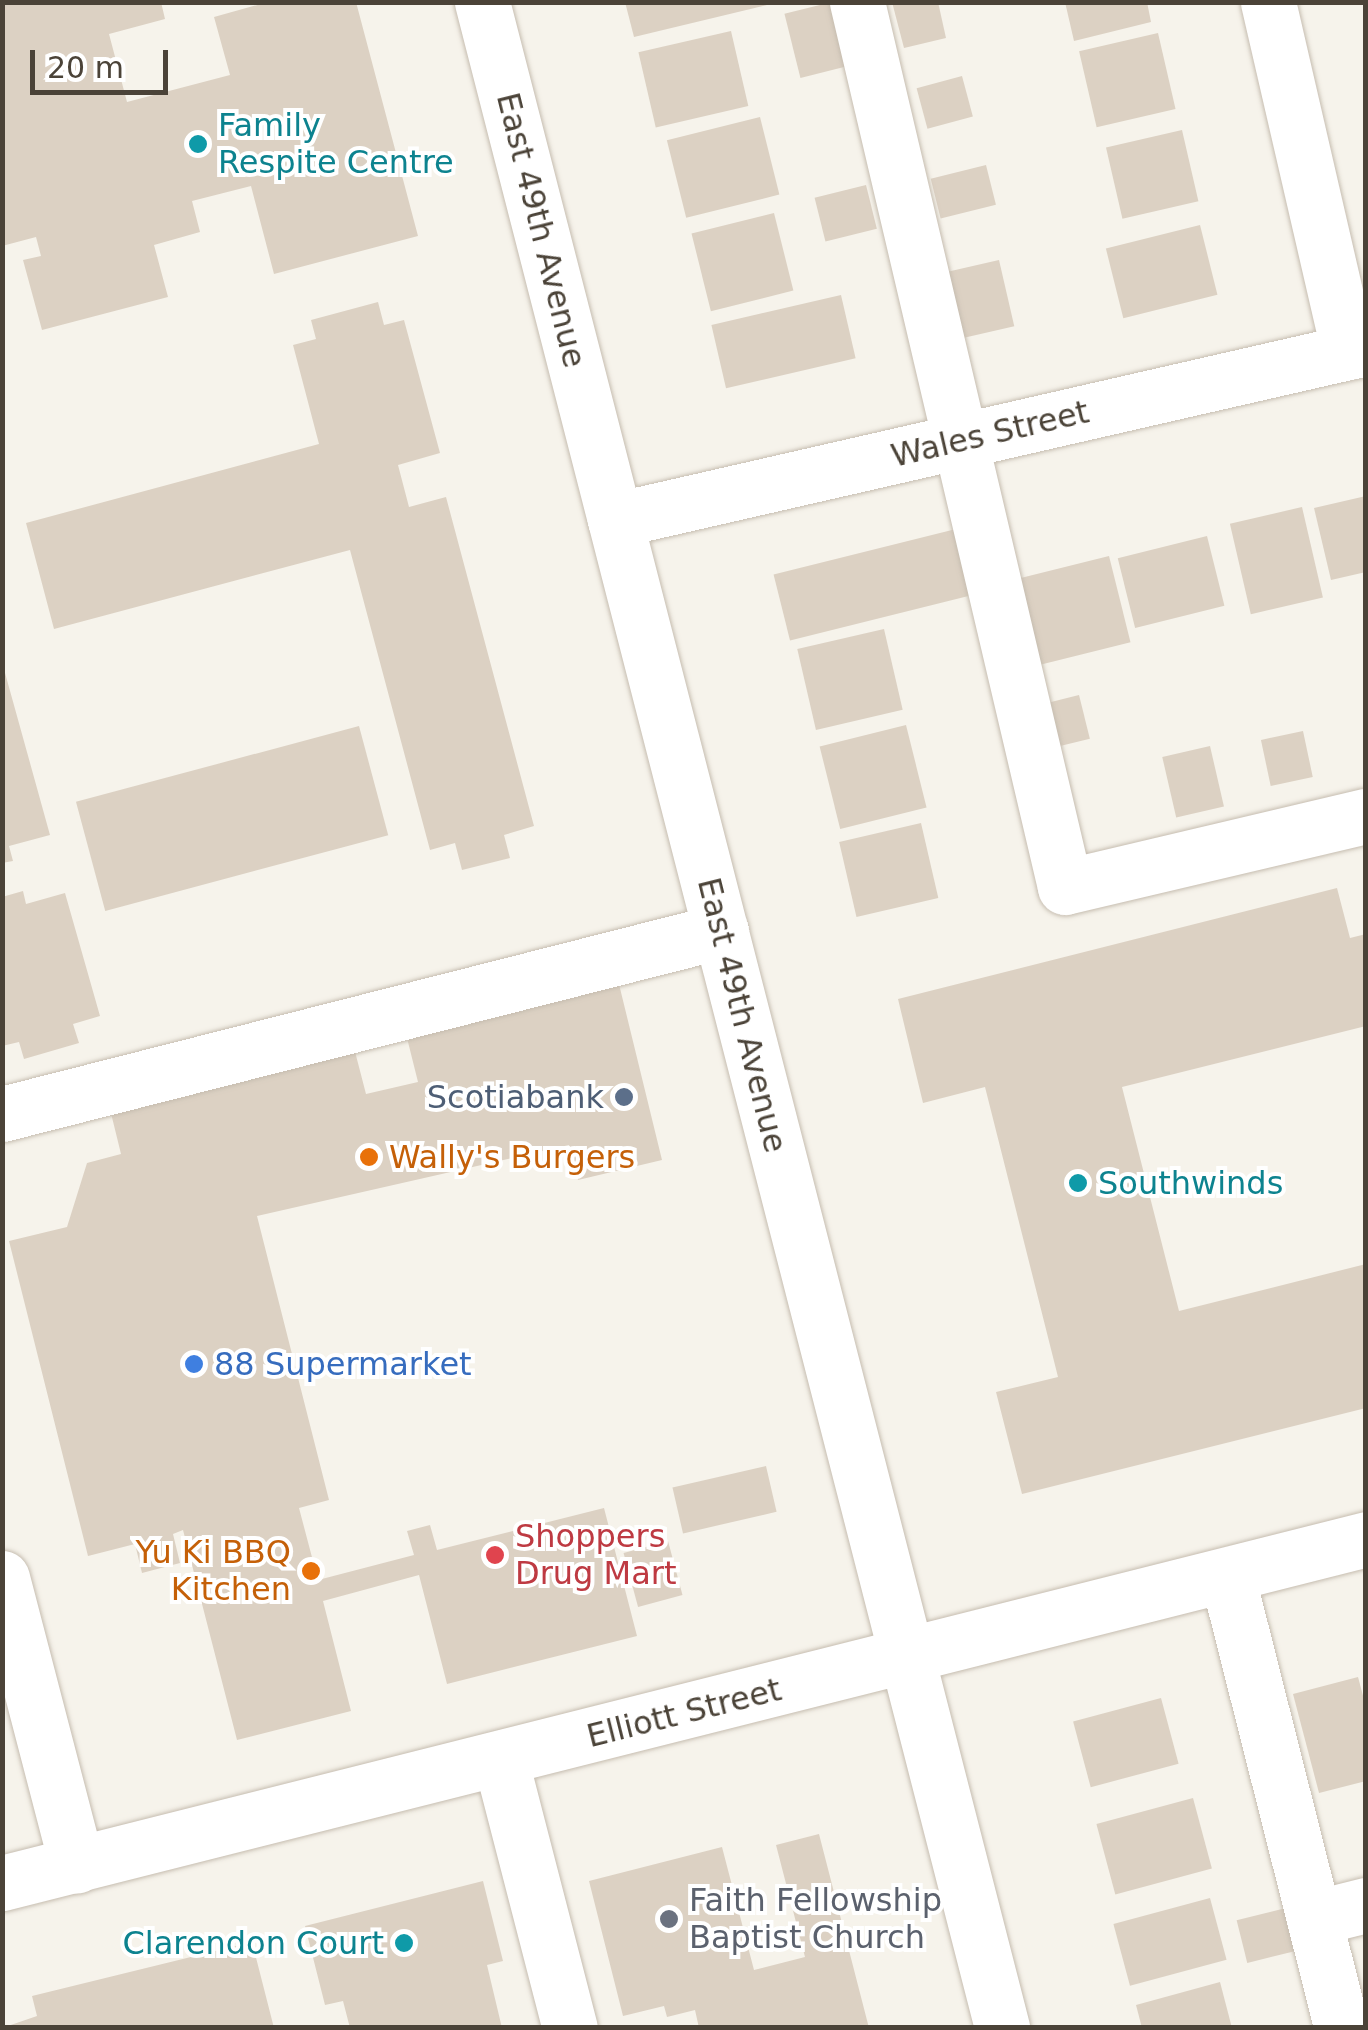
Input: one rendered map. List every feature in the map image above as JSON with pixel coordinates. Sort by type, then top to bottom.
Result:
[{"type":"street","name":"East 49th Avenue","points":[[482,2],[1002,2028]]},
{"type":"street","points":[[857,2],[1064,886],[1366,816]]},
{"type":"street","points":[[1268,2],[1357,350]]},
{"type":"street","name":"Wales Street","points":[[615,520],[1357,350]]},
{"type":"street","points":[[2,1114],[721,931]]},
{"type":"street","name":"Elliott Street","points":[[2,1884],[1366,1539]]},
{"type":"street","points":[[1227,1575],[1340,1911],[1342,2028]]},
{"type":"street","points":[[2,1578],[77,1865]]},
{"type":"street","points":[[500,1758],[570,2028]]},
{"type":"building","name":"Family Respite Centre","points":[[2,2],[161,2],[165,19],[109,34],[127,102],[230,75],[214,17],[268,2],[356,2],[418,236],[274,274],[251,186],[192,201],[200,232],[154,245],[168,297],[42,330],[23,260],[41,256],[36,237],[2,246]]},
{"type":"building","points":[[625,2],[771,2],[771,4],[634,37]]},
{"type":"building","points":[[832,2],[848,66],[800,78],[784,14]]},
{"type":"building","points":[[892,2],[938,2],[946,38],[904,48]]},
{"type":"building","points":[[1065,2],[1147,2],[1151,22],[1074,41]]},
{"type":"building","points":[[731,31],[748,106],[656,127],[638,52]]},
{"type":"building","points":[[1158,33],[1176,109],[1097,127],[1079,51]]},
{"type":"building","points":[[962,76],[973,117],[927,129],[917,88]]},
{"type":"building","points":[[760,117],[779,195],[686,218],[667,140]]},
{"type":"building","points":[[1182,130],[1198,201],[1122,219],[1106,148]]},
{"type":"building","points":[[986,165],[996,205],[941,219],[931,179]]},
{"type":"building","points":[[866,185],[877,229],[825,241],[815,198]]},
{"type":"building","points":[[774,213],[793,291],[711,311],[692,234]]},
{"type":"building","points":[[1200,225],[1217,295],[1123,318],[1106,248]]},
{"type":"building","points":[[999,260],[1014,326],[960,339],[944,273]]},
{"type":"building","points":[[841,295],[856,358],[726,388],[711,325]]},
{"type":"building","points":[[378,302],[384,325],[404,320],[440,453],[398,465],[409,507],[446,497],[534,826],[504,835],[510,858],[462,870],[455,843],[430,850],[350,550],[54,629],[26,523],[319,444],[293,345],[316,339],[311,320]]},
{"type":"building","points":[[1366,496],[1366,572],[1331,580],[1314,508]]},
{"type":"building","points":[[1302,507],[1323,598],[1251,614],[1230,524]]},
{"type":"building","points":[[956,529],[972,595],[790,640],[774,574]]},
{"type":"building","points":[[1207,536],[1224,606],[1135,628],[1118,558]]},
{"type":"building","points":[[1109,556],[1131,642],[1041,665],[1020,578]]},
{"type":"building","points":[[884,629],[903,710],[816,730],[797,649]]},
{"type":"building","points":[[2,662],[50,835],[9,846],[13,861],[2,863]]},
{"type":"building","points":[[1079,695],[1090,739],[1055,747],[1044,704]]},
{"type":"building","points":[[906,725],[927,807],[840,829],[820,747]]},
{"type":"building","points":[[359,726],[388,835],[105,911],[76,802]]},
{"type":"building","points":[[1303,731],[1313,777],[1271,786],[1261,740]]},
{"type":"building","points":[[1210,746],[1224,806],[1176,817],[1162,757]]},
{"type":"building","points":[[921,823],[938,898],[856,917],[839,842]]},
{"type":"building","name":"Southwinds","points":[[1337,888],[1350,938],[1366,934],[1366,1026],[1122,1087],[1179,1311],[1366,1264],[1366,1408],[1022,1494],[996,1392],[1058,1377],[985,1087],[923,1103],[898,999]]},
{"type":"building","points":[[23,891],[26,904],[65,893],[100,1016],[73,1024],[79,1043],[24,1059],[19,1042],[2,1046],[2,897]]},
{"type":"building","points":[[618,980],[662,1160],[578,1180],[569,1145],[257,1216],[329,1500],[299,1508],[318,1580],[414,1555],[407,1531],[430,1525],[437,1550],[604,1508],[637,1636],[447,1684],[419,1575],[323,1601],[351,1711],[237,1740],[183,1530],[173,1534],[180,1563],[142,1573],[135,1544],[88,1556],[9,1241],[67,1227],[87,1163],[121,1154],[108,1101],[352,1040],[366,1094],[418,1082],[407,1038]]},
{"type":"building","points":[[766,1466],[777,1512],[683,1533],[672,1488]]},
{"type":"building","points":[[668,1541],[682,1595],[638,1607],[624,1553]]},
{"type":"building","points":[[1358,1677],[1366,1707],[1366,1781],[1319,1793],[1293,1694]]},
{"type":"building","points":[[1161,1698],[1179,1764],[1091,1787],[1073,1722]]},
{"type":"building","points":[[1193,1798],[1212,1869],[1115,1894],[1096,1824]]},
{"type":"building","name":"Faith Fellowship Baptist Church","points":[[819,1834],[869,2028],[699,2028],[695,2010],[667,2017],[664,2006],[623,2016],[589,1881],[722,1847],[754,1970],[805,1957],[776,1845]]},
{"type":"building","name":"Clarendon Court","points":[[483,1881],[503,1961],[487,1965],[502,2028],[350,2028],[343,2001],[325,2005],[305,1926]]},
{"type":"building","points":[[1210,1898],[1227,1960],[1130,1986],[1113,1924]]},
{"type":"building","points":[[1290,1907],[1301,1950],[1247,1963],[1237,1920]]},
{"type":"building","points":[[252,1942],[274,2028],[2,2028],[37,2016],[32,1996]]},
{"type":"building","points":[[1220,1982],[1232,2028],[1142,2028],[1136,2005]]},
{"type":"place","name":"Family Respite Centre","points":[[198,144]]},
{"type":"place","name":"Scotiabank","points":[[624,1097]]},
{"type":"place","name":"Wally's Burgers","points":[[369,1157]]},
{"type":"place","name":"Southwinds","points":[[1078,1183]]},
{"type":"place","name":"88 Supermarket","points":[[194,1364]]},
{"type":"place","name":"Shoppers Drug Mart","points":[[495,1555]]},
{"type":"place","name":"Yu Ki BBQ Kitchen","points":[[311,1571]]},
{"type":"place","name":"Faith Fellowship Baptist Church","points":[[669,1919]]},
{"type":"place","name":"Clarendon Court","points":[[404,1943]]}]
